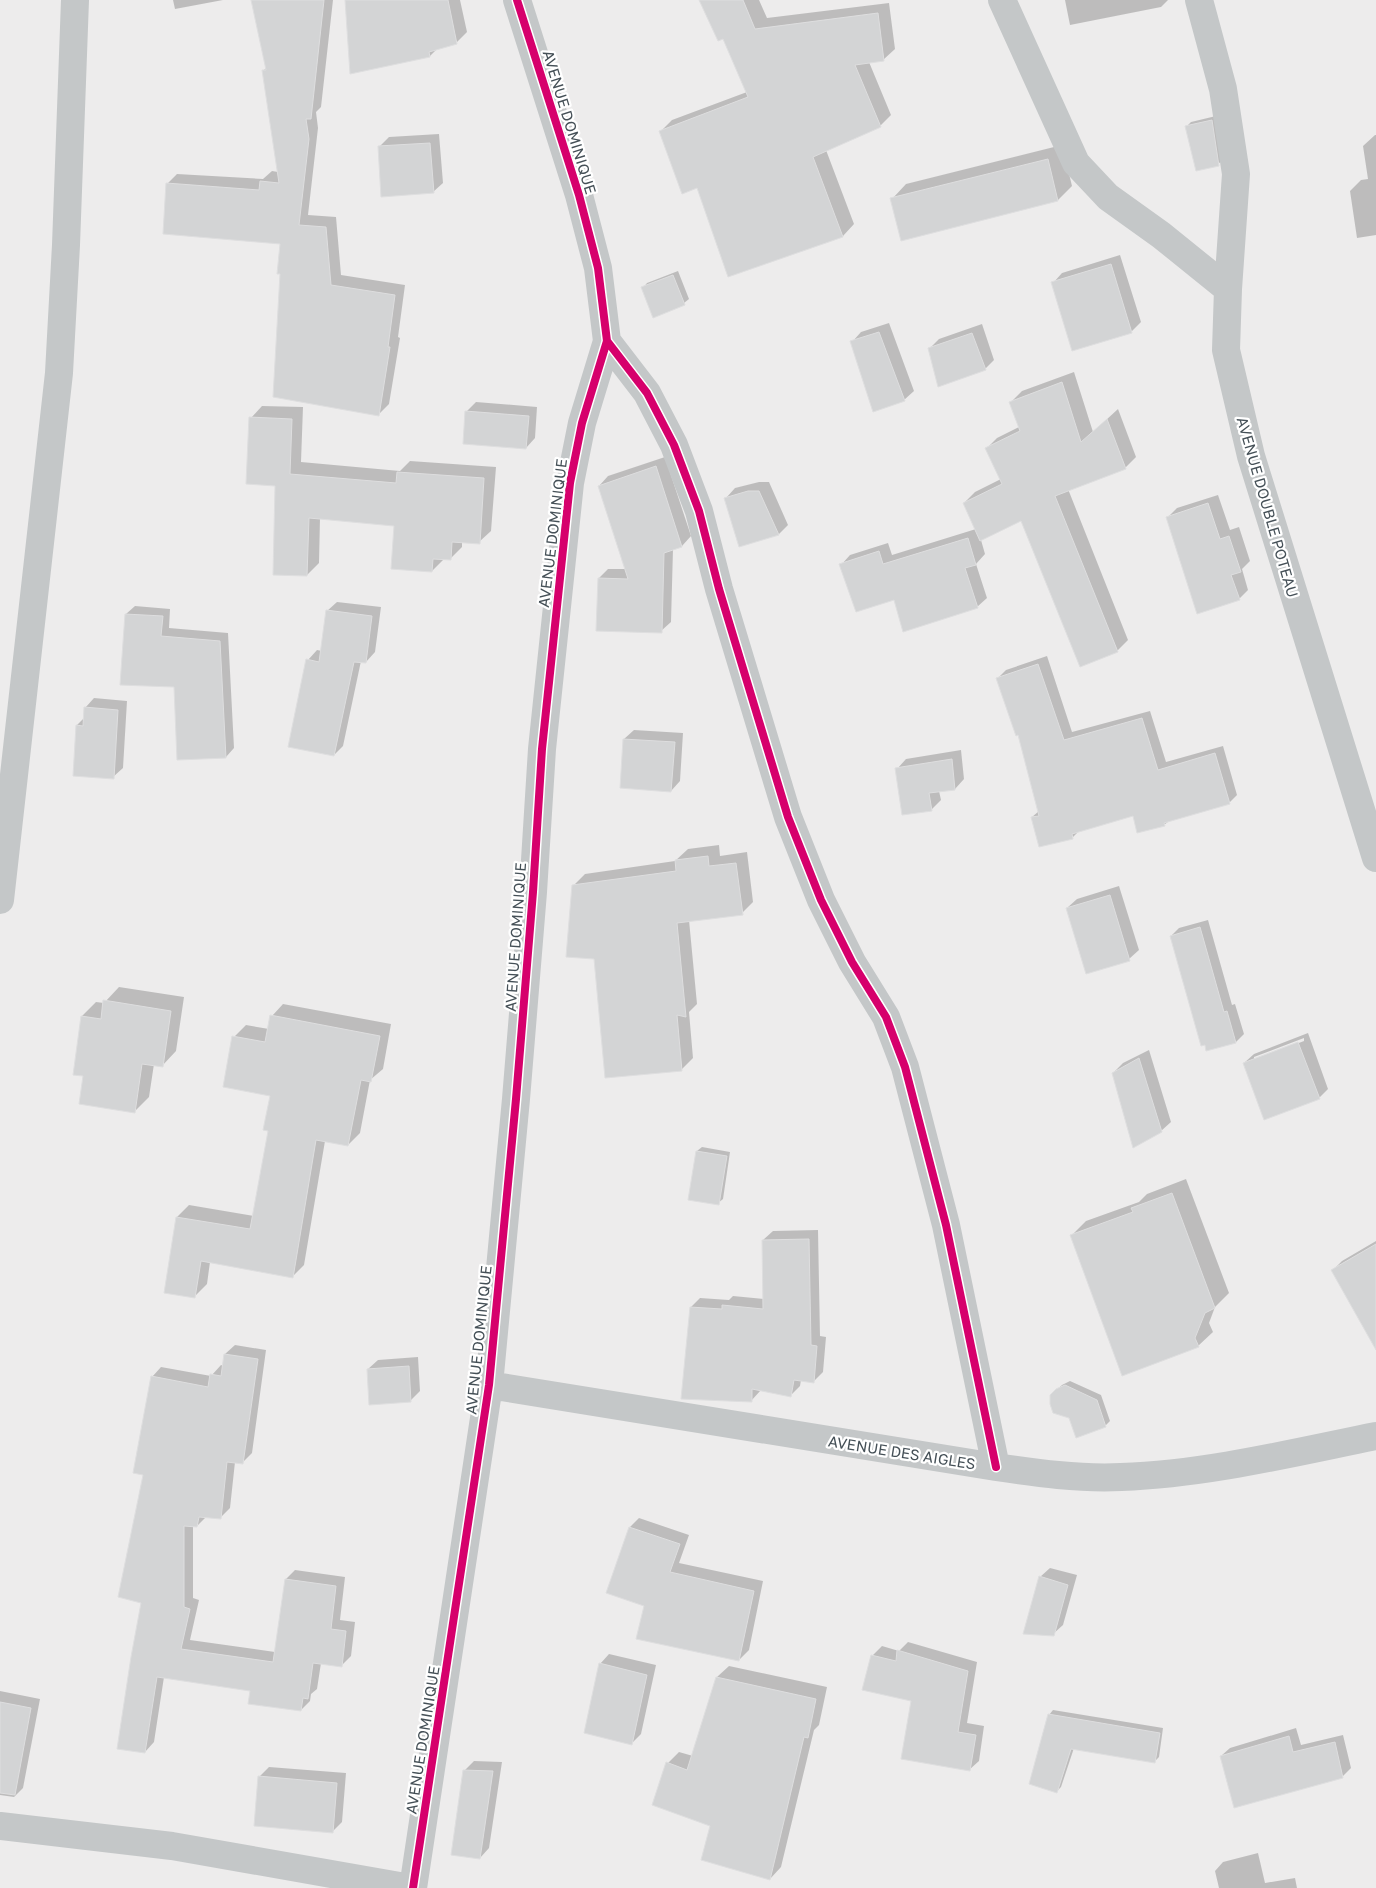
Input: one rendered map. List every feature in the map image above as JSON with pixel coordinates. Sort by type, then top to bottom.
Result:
[{"type":"street","points":[[0,900],[59,373],[66,245],[75,0]]},
{"type":"street","name":"AVENUE DOMINIQUE","points":[[412,1888],[489,1385],[517,1089],[533,892],[542,749],[570,483],[582,424],[607,341],[598,268],[579,195],[517,0]]},
{"type":"street","points":[[1002,0],[1076,163],[1108,197],[1161,235],[1228,289]]},
{"type":"street","name":"AVENUE DOUBLE POTEAU","points":[[1199,0],[1223,88],[1236,174],[1226,350],[1250,456],[1376,858]]},
{"type":"street","points":[[607,341],[647,393],[674,445],[699,511],[722,598],[788,818],[821,900],[852,962],[886,1018],[905,1067],[946,1225],[996,1468]]},
{"type":"street","name":"AVENUE DES AIGLES","points":[[489,1385],[996,1468],[1065,1476],[1121,1477],[1192,1470],[1376,1436]]},
{"type":"street","points":[[0,1826],[172,1846],[412,1888]]},
{"type":"building","points":[[251,0],[324,0],[311,119],[306,119],[309,139],[299,225],[326,227],[331,285],[395,295],[388,347],[390,347],[379,416],[273,397],[280,274],[277,274],[280,244],[163,234],[166,183],[259,190],[260,181],[279,183],[262,70],[266,70]]},
{"type":"building","points":[[345,0],[448,0],[457,44],[429,52],[430,57],[350,74]]},
{"type":"building","points":[[699,0],[743,0],[755,29],[878,13],[884,61],[855,65],[881,127],[813,157],[843,237],[728,277],[697,188],[682,194],[659,131],[748,97],[723,39],[718,41]]},
{"type":"building","points":[[1212,120],[1219,166],[1196,171],[1185,126]]},
{"type":"building","points":[[430,143],[434,193],[381,197],[378,146]]},
{"type":"building","points":[[1048,159],[1058,201],[901,241],[890,198]]},
{"type":"building","points":[[1111,264],[1132,333],[1072,351],[1051,282]]},
{"type":"building","points":[[673,275],[685,305],[653,318],[641,287]]},
{"type":"building","points":[[879,332],[905,401],[873,412],[850,341]]},
{"type":"building","points":[[972,333],[986,370],[938,387],[928,348]]},
{"type":"building","points":[[1062,382],[1081,442],[1107,419],[1126,469],[1055,496],[1118,652],[1080,667],[1021,521],[980,541],[963,503],[1002,484],[985,448],[1020,431],[1009,402]]},
{"type":"building","points":[[465,411],[529,416],[526,449],[463,444]]},
{"type":"building","points":[[249,417],[292,419],[290,474],[396,483],[397,472],[484,478],[480,544],[452,542],[451,560],[433,559],[432,572],[391,569],[394,526],[309,518],[307,576],[273,575],[275,486],[246,484]]},
{"type":"building","points":[[656,466],[682,547],[664,553],[662,633],[596,631],[598,578],[628,579],[598,486]]},
{"type":"building","points":[[748,491],[759,491],[779,535],[739,547],[724,498]]},
{"type":"building","points":[[1208,503],[1220,539],[1229,536],[1241,572],[1231,575],[1240,600],[1197,614],[1166,517]]},
{"type":"building","points":[[968,538],[976,565],[965,568],[978,608],[903,632],[894,600],[856,612],[839,564],[879,551],[883,564]]},
{"type":"building","points":[[326,610],[372,616],[366,663],[354,662],[334,756],[288,747],[306,659],[319,662]]},
{"type":"building","points":[[125,614],[163,616],[161,636],[220,641],[226,758],[177,760],[174,687],[120,685]]},
{"type":"building","points":[[1038,664],[1064,740],[1142,718],[1158,770],[1215,753],[1230,804],[1164,823],[1165,826],[1137,833],[1133,816],[1072,834],[1073,839],[1039,847],[1031,817],[1039,816],[1018,735],[1016,736],[996,678]]},
{"type":"building","points":[[84,707],[118,710],[114,779],[73,776],[76,725],[83,726]]},
{"type":"building","points":[[623,739],[675,742],[671,792],[620,788]]},
{"type":"building","points":[[952,759],[955,790],[929,793],[932,811],[902,815],[895,768]]},
{"type":"building","points":[[708,856],[709,866],[736,863],[743,915],[677,923],[686,1017],[677,1015],[682,1071],[605,1078],[594,959],[566,957],[572,885],[676,871],[675,860]]},
{"type":"building","points":[[1110,895],[1130,961],[1086,974],[1066,908]]},
{"type":"building","points":[[1200,927],[1224,1012],[1227,1011],[1236,1043],[1206,1051],[1205,1045],[1201,1046],[1170,936]]},
{"type":"building","points":[[103,1000],[171,1011],[163,1067],[142,1064],[135,1113],[79,1104],[83,1076],[73,1075],[81,1016],[101,1019]]},
{"type":"building","points":[[270,1015],[380,1036],[371,1082],[361,1080],[348,1146],[316,1140],[293,1278],[201,1261],[195,1298],[164,1293],[176,1217],[250,1229],[268,1131],[263,1130],[270,1096],[223,1087],[232,1036],[265,1042]]},
{"type":"building","points":[[1298,1042],[1320,1099],[1264,1120],[1243,1063]]},
{"type":"building","points":[[1139,1058],[1162,1132],[1133,1148],[1112,1073]]},
{"type":"building","points":[[696,1151],[727,1156],[719,1205],[688,1200]]},
{"type":"building","points":[[1172,1193],[1215,1308],[1205,1313],[1195,1338],[1199,1347],[1122,1376],[1070,1235],[1133,1212],[1131,1208]]},
{"type":"building","points":[[809,1239],[811,1345],[817,1346],[814,1383],[794,1380],[791,1397],[752,1389],[752,1402],[681,1399],[690,1307],[722,1309],[722,1305],[763,1309],[762,1240]]},
{"type":"building","points":[[1376,1244],[1376,1350],[1331,1270]]},
{"type":"building","points":[[224,1354],[258,1359],[243,1464],[227,1462],[221,1519],[199,1517],[197,1527],[184,1526],[184,1607],[190,1609],[181,1649],[273,1662],[285,1579],[336,1586],[331,1629],[346,1631],[342,1667],[313,1663],[308,1699],[303,1698],[301,1711],[248,1704],[250,1691],[157,1677],[145,1753],[117,1749],[141,1603],[118,1597],[143,1475],[133,1473],[151,1376],[208,1387],[210,1374],[221,1376]]},
{"type":"building","points":[[409,1366],[411,1402],[369,1405],[367,1369]]},
{"type":"building","points":[[1065,1385],[1097,1400],[1106,1427],[1076,1438],[1069,1418],[1053,1413],[1050,1404],[1050,1395],[1056,1389]]},
{"type":"building","points":[[629,1527],[680,1544],[670,1572],[754,1591],[739,1661],[636,1639],[644,1606],[606,1593]]},
{"type":"building","points":[[1039,1576],[1068,1585],[1054,1636],[1023,1634]]},
{"type":"building","points":[[897,1650],[968,1671],[958,1732],[976,1735],[970,1771],[901,1759],[911,1701],[862,1690],[871,1655],[896,1661]]},
{"type":"building","points":[[599,1663],[647,1675],[632,1745],[584,1733]]},
{"type":"building","points":[[716,1677],[816,1699],[808,1738],[804,1737],[770,1880],[701,1860],[710,1826],[652,1805],[666,1762],[687,1770]]},
{"type":"building","points":[[0,1702],[31,1708],[15,1795],[0,1793]]},
{"type":"building","points":[[1048,1714],[1160,1733],[1155,1763],[1071,1749],[1057,1793],[1029,1784]]},
{"type":"building","points":[[1289,1736],[1293,1752],[1335,1742],[1343,1778],[1234,1808],[1220,1756]]},
{"type":"building","points":[[463,1770],[493,1771],[480,1859],[451,1855]]},
{"type":"building","points":[[258,1776],[337,1783],[333,1833],[254,1826]]},
{"type":"cycle path","points":[[413,1888],[489,1385],[516,1099],[533,892],[542,749],[570,483],[582,423],[607,341],[598,268],[579,195],[517,0]]},
{"type":"cycle path","points":[[607,341],[647,393],[674,445],[699,511],[719,589],[788,817],[821,900],[852,962],[886,1017],[905,1067],[946,1225],[996,1467]]}]
